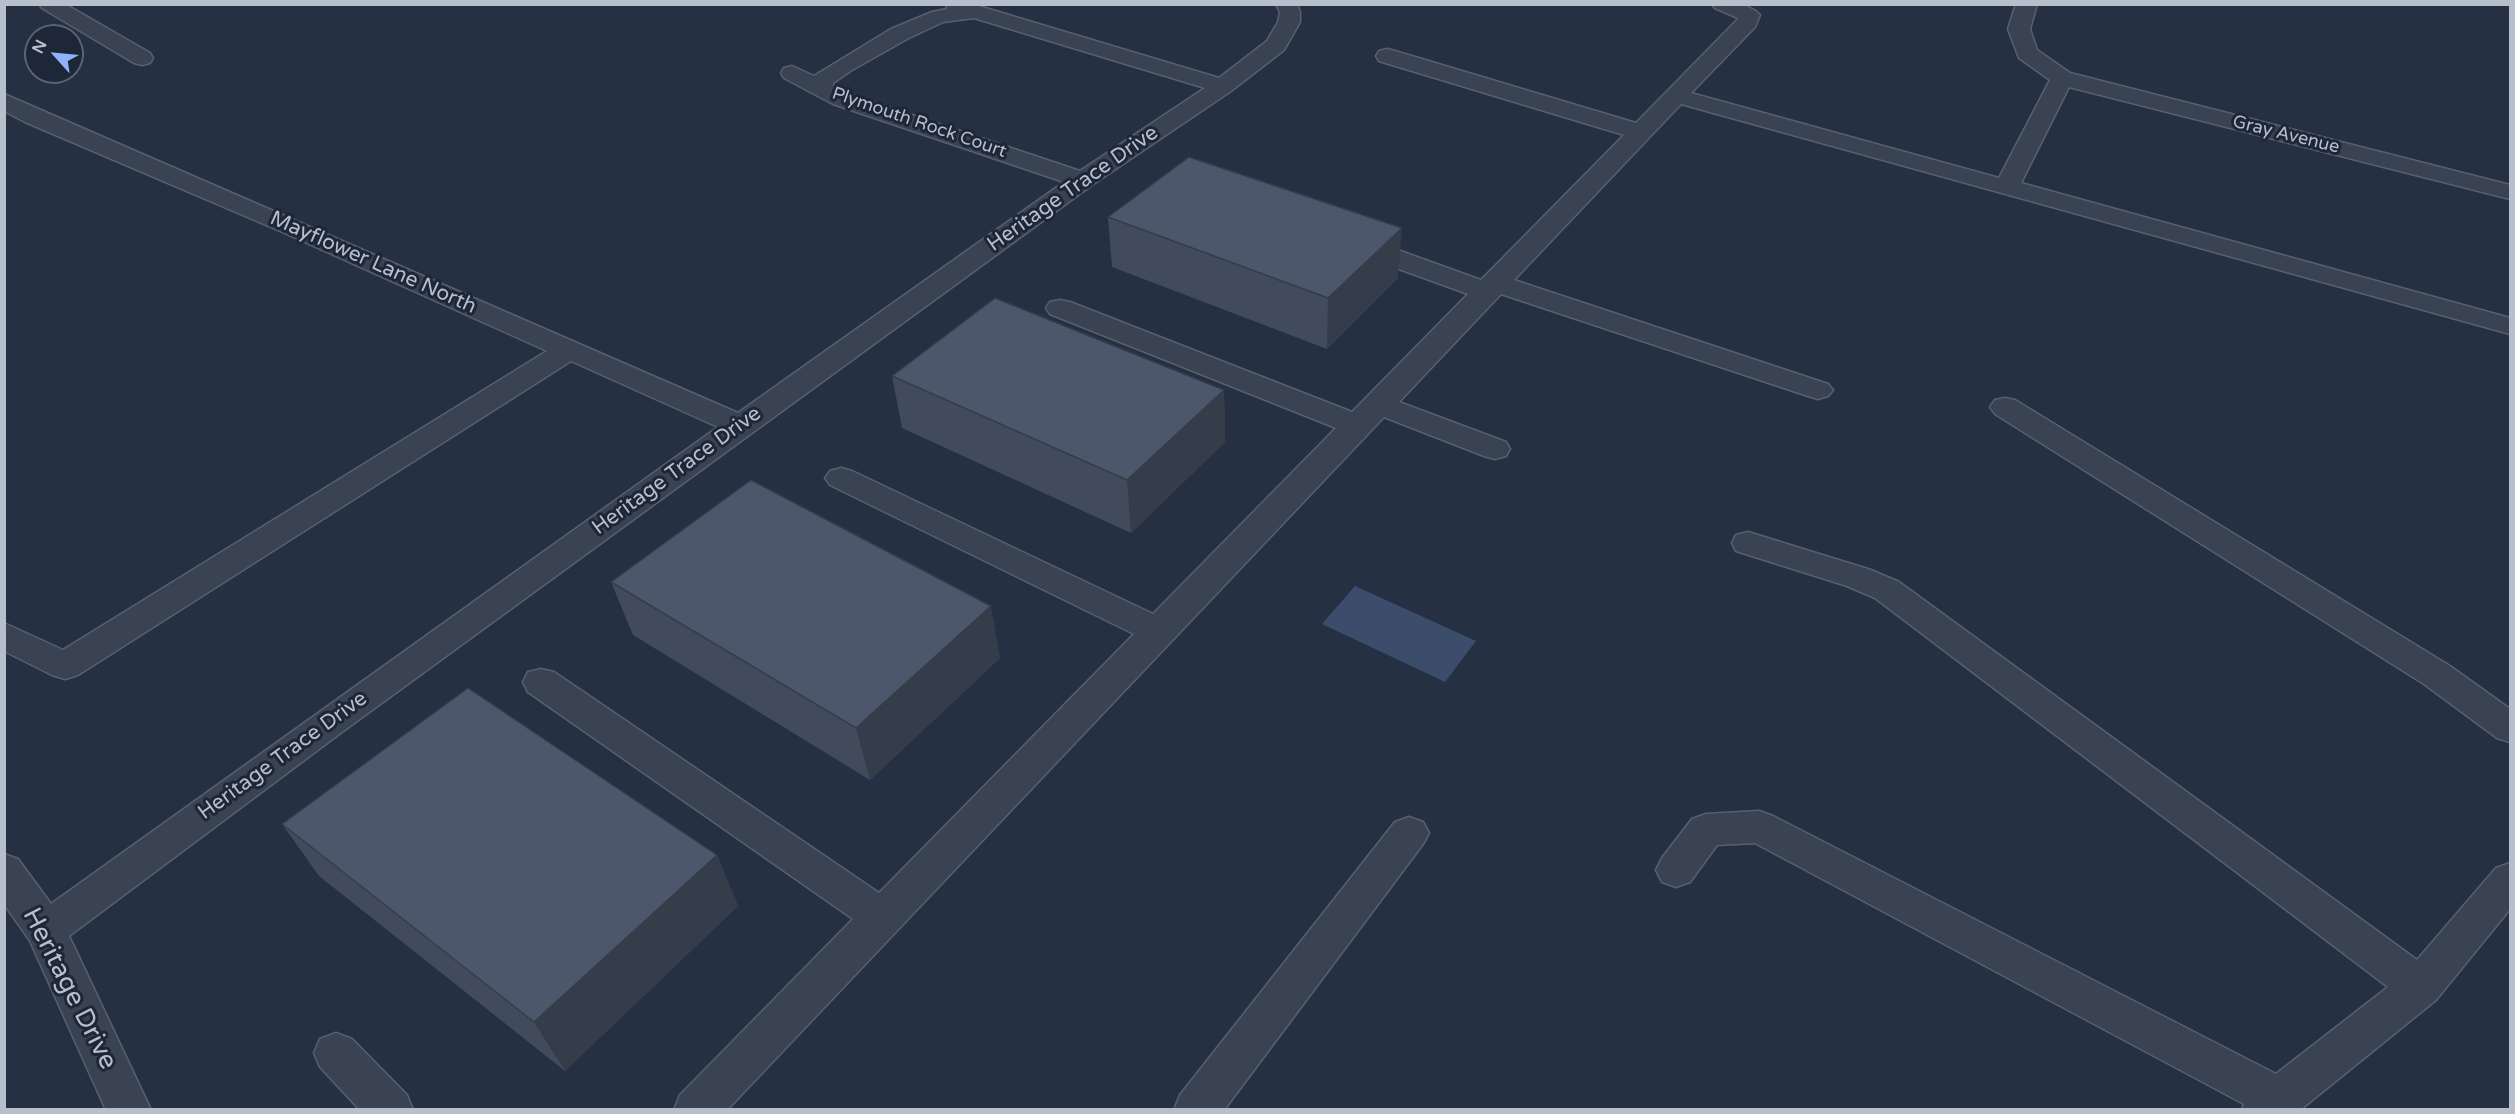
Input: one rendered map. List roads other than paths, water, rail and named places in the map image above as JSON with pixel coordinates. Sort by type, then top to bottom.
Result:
[{"type":"street","points":[[49,4],[142,58]]},
{"type":"street","name":"Plymouth Rock Court","points":[[951,4],[1222,86]]},
{"type":"street","name":"Heritage Trace Drive","points":[[46,930],[328,722],[1083,180],[1222,86],[1276,45],[1289,22],[1290,12],[1286,4]]},
{"type":"street","points":[[696,1110],[1747,22],[1749,15],[1722,4]]},
{"type":"street","points":[[2007,187],[2062,78],[2027,53],[2019,30],[2027,4]]},
{"type":"street","name":"Plymouth Rock Court","points":[[975,12],[939,16],[899,34],[822,80],[821,89],[842,99],[1083,180]]},
{"type":"street","points":[[1387,56],[1641,132]]},
{"type":"street","points":[[792,73],[821,89]]},
{"type":"street","name":"Gray Avenue","points":[[2062,78],[2511,192]]},
{"type":"street","points":[[1676,96],[2511,326]]},
{"type":"street","name":"Mayflower Lane North","points":[[4,101],[33,117],[278,221],[741,426]]},
{"type":"street","points":[[4,129],[33,117]]},
{"type":"street","points":[[1331,236],[1818,390]]},
{"type":"street","points":[[1060,308],[1367,415],[1495,449]]},
{"type":"street","points":[[4,636],[64,666],[569,350]]},
{"type":"street","points":[[2005,407],[2437,675],[2511,728]]},
{"type":"street","points":[[841,478],[1159,631]]},
{"type":"street","points":[[1748,543],[1858,578],[1887,590],[2421,987]]},
{"type":"street","points":[[541,682],[882,917]]},
{"type":"street","points":[[1676,870],[1706,830],[1759,827],[2271,1104],[2421,987],[2511,880]]},
{"type":"street","points":[[1196,1110],[1409,833]]},
{"type":"street","name":"Heritage Drive","points":[[4,871],[46,930],[129,1110]]},
{"type":"street","points":[[336,1053],[391,1110]]},
{"type":"water","points":[[1355,586],[1476,641],[1445,682],[1322,624]]}]
